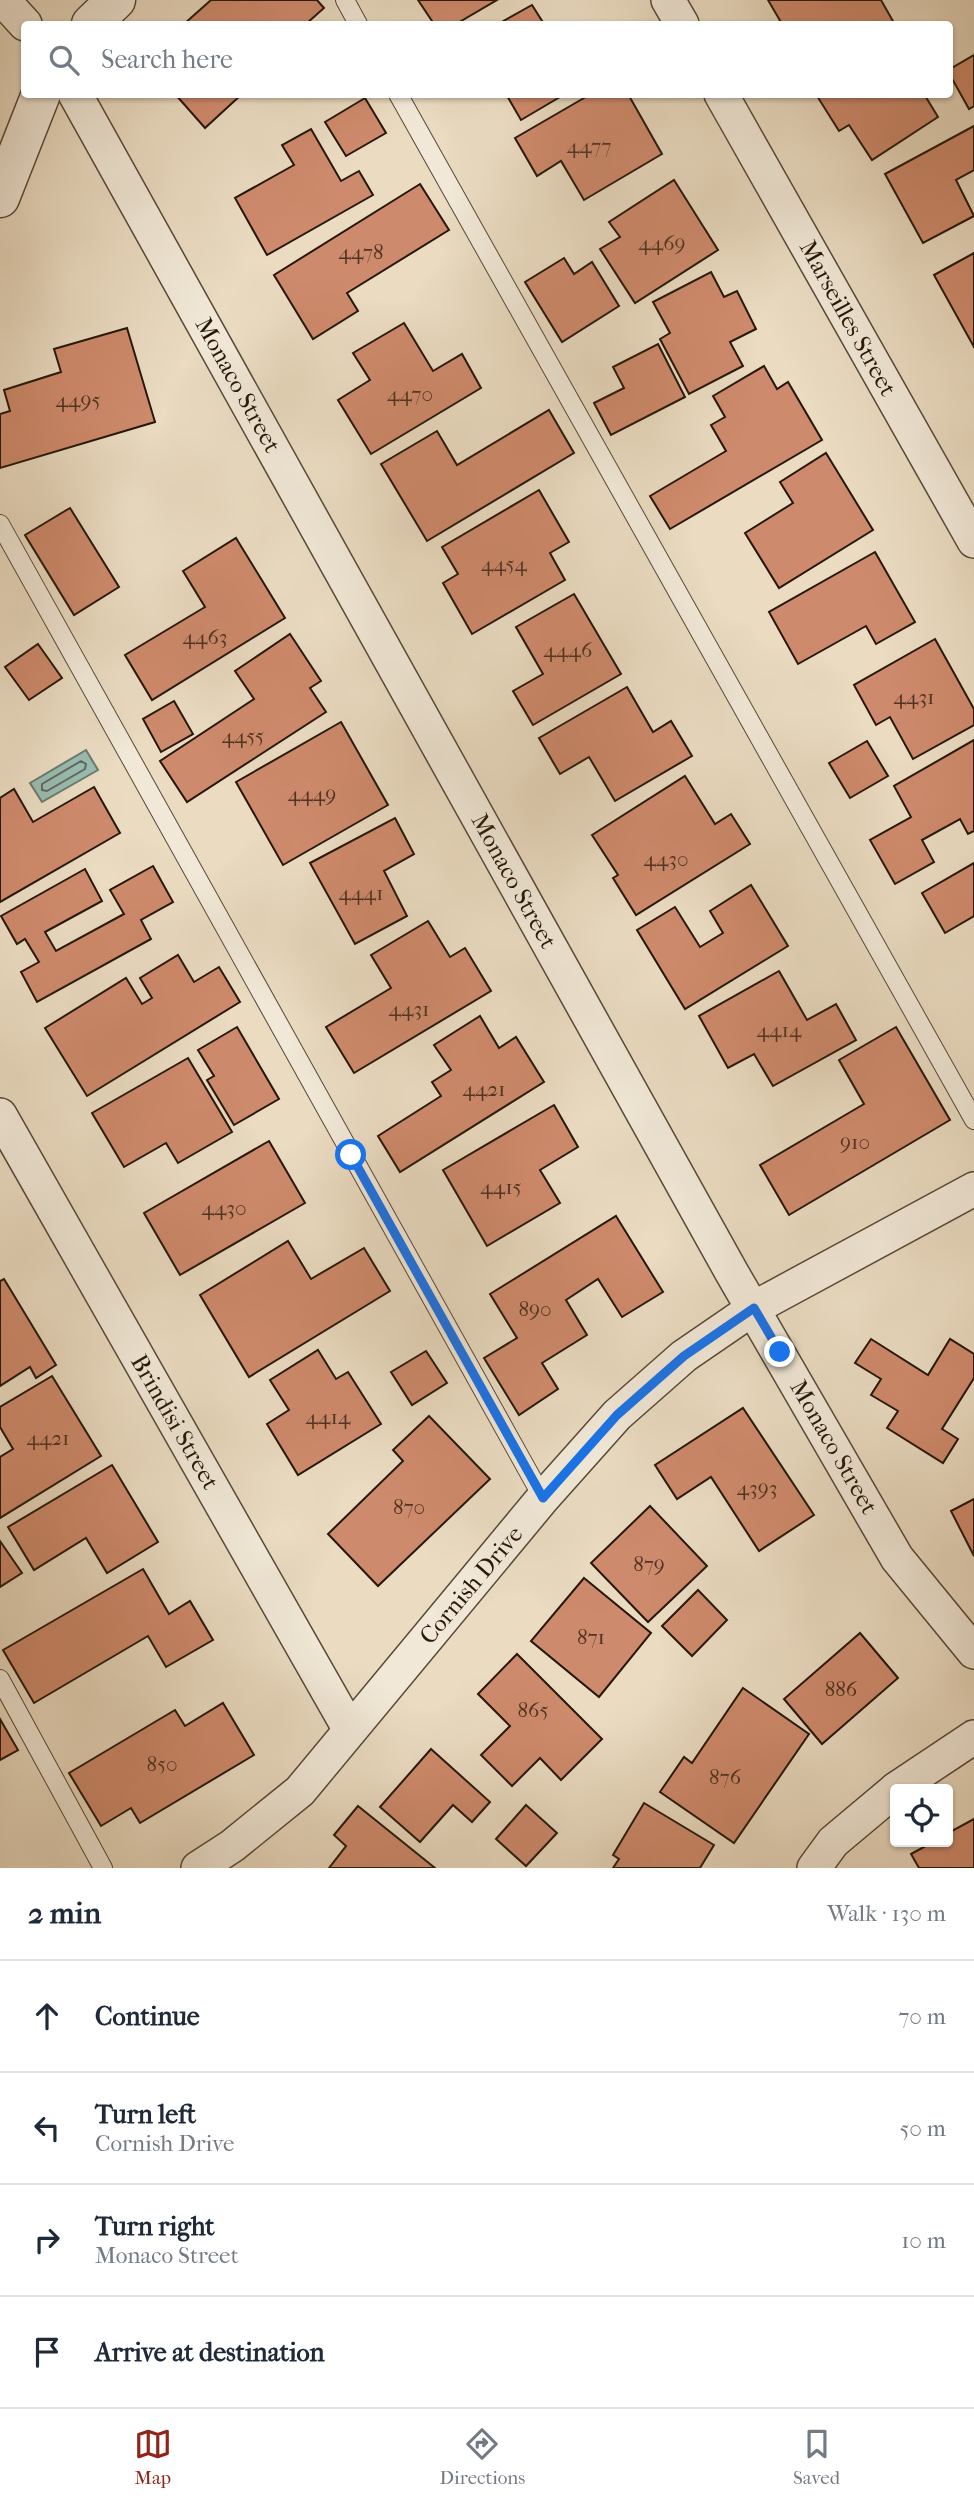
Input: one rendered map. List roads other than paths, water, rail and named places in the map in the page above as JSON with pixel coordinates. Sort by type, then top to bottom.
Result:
[{"type":"street","points":[[3,0],[23,21]]},
{"type":"street","points":[[94,21],[116,0]]},
{"type":"street","points":[[668,0],[680,21]]},
{"type":"street","points":[[0,198],[39,98]]},
{"type":"street","name":"Monaco Street","points":[[77,98],[754,1308],[897,1558],[974,1652]]},
{"type":"street","name":"Marseilles Street","points":[[723,98],[974,541]]},
{"type":"street","name":"Brindisi Street","points":[[0,1115],[350,1730]]},
{"type":"street","name":"Cornish Drive","points":[[198,1868],[232,1846],[300,1791],[543,1498],[626,1407],[684,1356],[754,1308],[974,1189]]},
{"type":"street","points":[[905,1784],[974,1737]]},
{"type":"street","points":[[814,1868],[833,1842],[890,1795]]},
{"type":"lane","points":[[345,0],[357,21]]},
{"type":"lane","points":[[400,98],[974,1120]]},
{"type":"lane","points":[[0,524],[543,1498]]},
{"type":"lane","points":[[0,1679],[103,1868]]},
{"type":"water","points":[[86,750],[98,770],[42,802],[30,783]]}]
